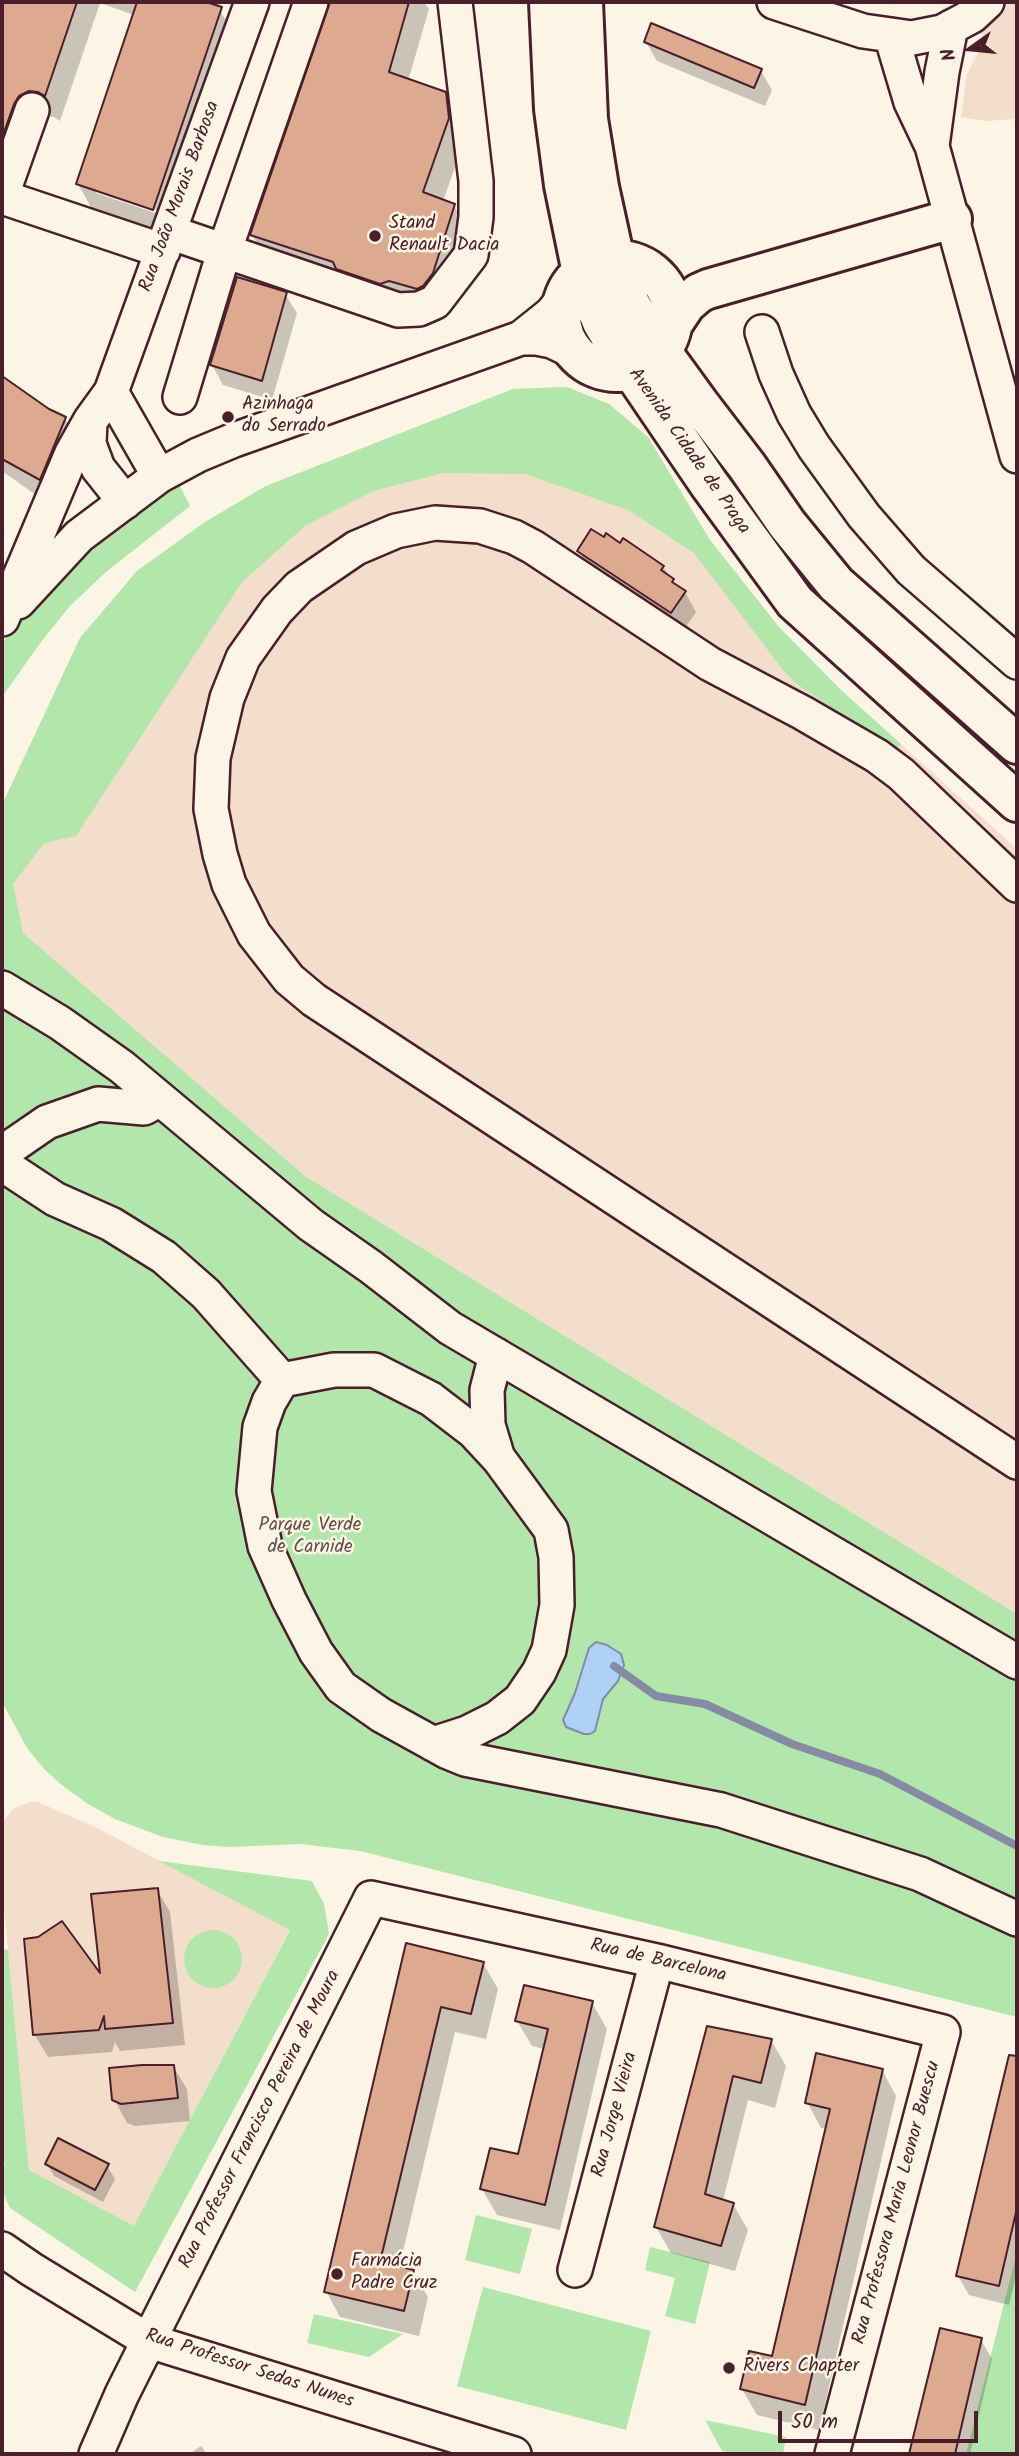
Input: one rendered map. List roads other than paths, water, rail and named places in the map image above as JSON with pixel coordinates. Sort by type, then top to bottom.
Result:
[{"type":"main road","name":"Avenida Cidade de Praga","points":[[549,2],[554,109],[564,185],[587,277],[602,322],[655,349],[747,466],[787,524],[836,584],[1017,744]]},
{"type":"main road","name":"Avenida Cidade de Praga","points":[[583,2],[588,119],[599,187],[587,277]]},
{"type":"main road","points":[[655,349],[670,297],[663,283],[639,264],[587,277],[562,312],[562,327],[575,352],[585,362],[611,371],[655,349],[685,304],[699,293],[952,219]]},
{"type":"main road","points":[[663,283],[679,288],[709,289]]},
{"type":"main road","name":"Avenida Cidade de Praga","points":[[655,349],[709,484],[795,602],[1017,802]]},
{"type":"street","name":"Rua João Morais Barbosa","points":[[2,619],[72,453],[111,392],[252,2]]},
{"type":"street","points":[[180,397],[224,252],[311,2]]},
{"type":"street","points":[[32,110],[2,196],[166,242],[224,252],[398,310],[419,309],[435,302],[471,255],[476,217],[476,181],[455,2]]},
{"type":"street","points":[[774,2],[863,31],[912,38],[942,32],[972,16],[987,2]]},
{"type":"street","points":[[932,146],[951,27]]},
{"type":"street","points":[[891,35],[911,102],[932,146],[1017,456]]},
{"type":"street","points":[[522,338],[551,314],[587,277]]},
{"type":"street","points":[[762,332],[776,374],[794,414],[814,447],[864,516],[911,570],[1017,662]]},
{"type":"street","points":[[2,619],[79,536],[159,476],[198,455],[258,431],[522,338],[552,341],[575,352]]},
{"type":"street","points":[[111,392],[159,476]]},
{"type":"street","points":[[90,421],[89,444],[98,468],[125,502]]},
{"type":"street","points":[[1017,885],[901,774],[877,756],[710,664],[533,547],[514,537],[480,526],[435,523],[396,531],[356,548],[299,587],[277,610],[243,658],[227,698],[213,758],[211,809],[229,884],[254,934],[289,979],[314,1000],[1017,1462]]},
{"type":"street","points":[[2,988],[60,1023],[122,1067],[311,1225],[372,1267],[450,1328],[1017,1662]]},
{"type":"street","points":[[2,1153],[47,1122],[98,1104],[144,1108],[160,1100]]},
{"type":"street","points":[[2,1164],[55,1199],[111,1224],[164,1257],[206,1294],[282,1380]]},
{"type":"street","points":[[496,1355],[487,1390],[487,1402],[488,1425],[499,1459]]},
{"type":"street","points":[[433,1744],[483,1726],[520,1700],[539,1672],[549,1650],[555,1625],[558,1585],[551,1530],[499,1459],[474,1432],[431,1399],[373,1370],[334,1370],[282,1380],[269,1402],[260,1427],[254,1491],[265,1546],[316,1652],[341,1687],[381,1715],[433,1744],[477,1762],[721,1810],[920,1874],[1017,1919]]},
{"type":"street","name":"Rua de Barcelona","points":[[371,1898],[657,1961],[943,2032]]},
{"type":"street","name":"Rua Professor Francisco Pereira de Moura","points":[[96,2454],[122,2394],[371,1898]]},
{"type":"street","name":"Rua Jorge Vieira","points":[[575,2270],[657,1961]]},
{"type":"street","name":"Rua Professora Maria Leonor Buescu","points":[[832,2454],[943,2032]]},
{"type":"street","name":"Rua Professor Sedas Nunes","points":[[2,2249],[17,2271],[149,2341],[514,2454]]},
{"type":"water","points":[[596,1642],[621,1654],[624,1665],[618,1681],[603,1699],[595,1731],[584,1734],[566,1727],[563,1720],[575,1693],[589,1648]]},
{"type":"waterway","points":[[614,1666],[656,1696],[705,1704],[792,1744],[880,1774],[1017,1846]]},
{"type":"place","name":"Stand Renault Dacia","points":[[375,236]]},
{"type":"place","name":"Azinhaga do Serrado","points":[[228,417]]},
{"type":"place","name":"Farmácia Padre Cruz","points":[[337,2274]]},
{"type":"place","name":"Rivers Chapter","points":[[729,2368]]},
{"type":"park label","name":"Parque Verde de Carnide","points":[[310,1538]]}]
